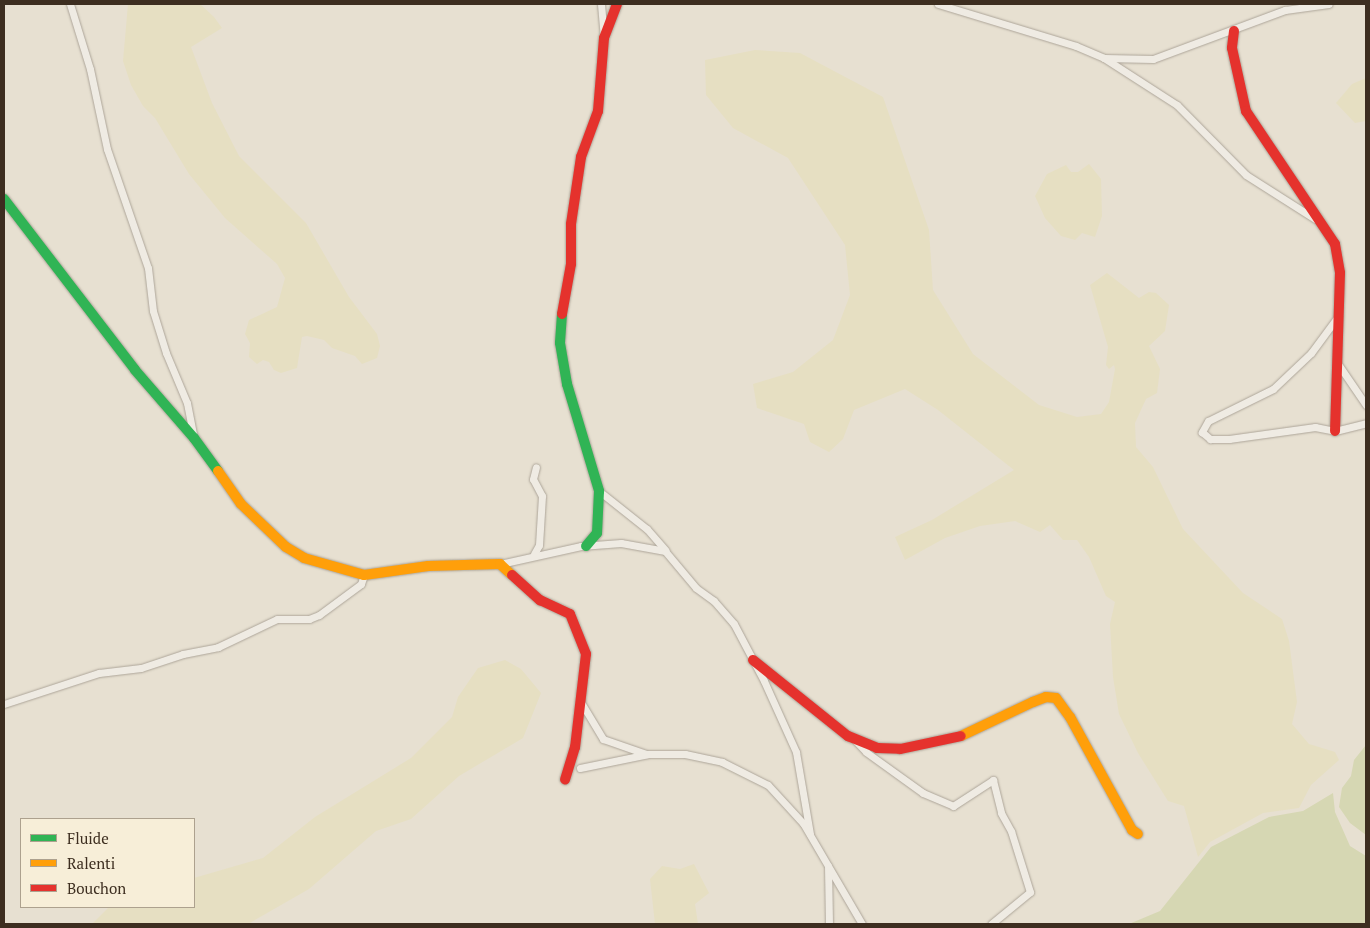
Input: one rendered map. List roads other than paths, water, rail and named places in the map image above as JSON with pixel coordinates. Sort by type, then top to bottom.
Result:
[{"type":"street","points":[[70,4],[90,69],[107,149],[148,268],[153,311],[166,354],[186,403],[194,438]]},
{"type":"street","points":[[601,4],[600,21],[604,38]]},
{"type":"street","points":[[586,546],[597,533],[599,490],[567,384],[560,343],[574,200],[581,158],[598,111],[604,38],[617,4]]},
{"type":"street","points":[[938,4],[1076,46],[1104,58],[1177,105],[1246,175],[1324,224]]},
{"type":"street","points":[[1104,58],[1153,59],[1234,31],[1286,10],[1329,4]]},
{"type":"street","points":[[1234,31],[1232,48],[1250,119],[1298,192],[1324,224],[1338,258],[1340,312],[1335,431]]},
{"type":"street","points":[[4,199],[135,370],[194,438],[241,504],[286,547],[304,558],[364,575],[428,566],[500,564],[534,554],[622,543],[665,551]]},
{"type":"street","points":[[1340,312],[1311,353],[1273,389],[1208,421],[1202,432],[1210,439],[1230,439],[1315,427],[1335,431],[1366,423]]},
{"type":"street","points":[[1338,364],[1366,405]]},
{"type":"street","points":[[534,554],[539,545],[542,496],[533,480],[536,467]]},
{"type":"street","points":[[599,490],[647,529],[696,588],[714,601],[734,624],[796,752],[810,834]]},
{"type":"street","points":[[500,564],[540,600],[570,614],[586,654],[582,704],[575,747],[564,780]]},
{"type":"street","points":[[4,704],[99,673],[141,668],[183,654],[218,647],[277,619],[308,619],[319,616],[361,584],[364,575]]},
{"type":"street","points":[[752,660],[762,664],[834,726],[855,739],[877,748],[900,749],[956,738],[1046,697],[1056,698],[1070,717],[1132,830],[1138,834]]},
{"type":"street","points":[[582,704],[602,739],[646,755]]},
{"type":"street","points":[[855,739],[866,752],[923,793],[953,806],[993,780],[1000,813],[1011,831],[1030,892],[991,924]]},
{"type":"street","points":[[580,768],[646,755],[685,754],[722,762],[768,785],[810,834],[862,924]]},
{"type":"street","points":[[828,863],[828,924]]}]
